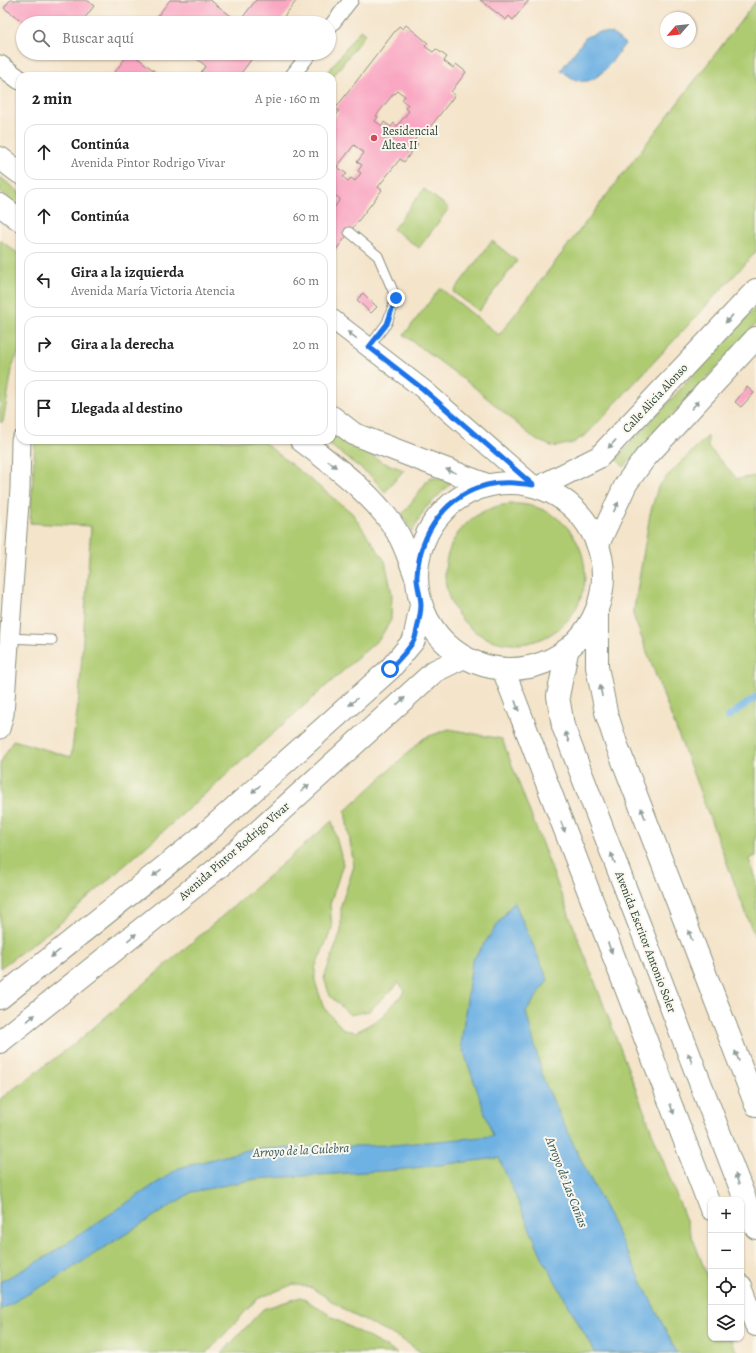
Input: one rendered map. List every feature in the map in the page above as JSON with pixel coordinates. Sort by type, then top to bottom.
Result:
[{"type":"main road","points":[[0,158],[16,170]]},
{"type":"main road","points":[[0,205],[16,217]]},
{"type":"main road","name":"Calle Alicia Alonso","points":[[536,486],[599,457],[756,290]]},
{"type":"main road","points":[[599,542],[626,484],[645,458],[756,338]]},
{"type":"main road","points":[[336,420],[354,434],[487,485]]},
{"type":"main road","points":[[306,444],[346,475],[385,515],[397,532],[416,577],[421,605],[436,633],[464,657],[484,667],[516,670],[548,663],[567,652],[583,636],[597,613]]},
{"type":"main road","points":[[416,577],[422,547],[429,530],[444,510],[463,495],[487,485],[513,482],[536,486],[561,497],[579,513],[599,542],[604,586],[597,613],[597,667],[608,718],[756,1105]]},
{"type":"main road","points":[[0,998],[199,839],[390,669],[414,640],[421,605]]},
{"type":"main road","name":"Avenida Escritor Antonio Soler","points":[[567,652],[558,696],[563,726],[756,1228]]},
{"type":"main road","name":"Avenida Pintor Rodrigo Vivar","points":[[0,1042],[219,867],[435,671],[464,657]]},
{"type":"main road","points":[[503,669],[708,1200]]},
{"type":"main road","points":[[744,1294],[756,1325]]},
{"type":"street","points":[[336,19],[351,0]]},
{"type":"street","points":[[295,72],[305,60]]},
{"type":"street","points":[[0,65],[16,77]]},
{"type":"street","points":[[336,322],[423,389],[536,486]]},
{"type":"street","points":[[0,729],[4,714],[8,638],[20,489],[21,444]]},
{"type":"lane","points":[[350,232],[378,256],[396,298],[387,324],[369,347]]},
{"type":"lane","points":[[8,638],[52,640]]},
{"type":"green space","points":[[756,1],[756,252],[587,434],[573,443],[554,447],[536,440],[474,387],[404,335],[440,288],[499,335]]},
{"type":"green space","points":[[360,30],[365,34],[336,73],[328,72]]},
{"type":"green space","points":[[0,177],[16,190],[16,204],[0,191]]},
{"type":"green space","points":[[424,189],[449,208],[419,248],[393,229]]},
{"type":"green space","points":[[0,240],[16,252],[16,358],[13,364],[3,422],[0,422]]},
{"type":"green space","points":[[492,241],[517,261],[479,311],[453,292]]},
{"type":"green space","points":[[756,307],[756,324],[624,467],[616,459]]},
{"type":"green space","points":[[336,433],[382,462],[404,470],[385,492],[371,476],[328,444],[336,444]]},
{"type":"green space","points":[[708,436],[708,447],[737,479],[756,476],[756,856],[749,859],[756,878],[756,940],[633,615],[650,514],[658,487],[670,473]]},
{"type":"green space","points":[[35,444],[266,444],[352,513],[385,561],[392,594],[391,620],[380,638],[59,924],[0,968],[0,764],[13,740],[71,757],[79,697],[91,526],[30,523]]},
{"type":"green space","points":[[430,477],[452,482],[424,510],[412,532],[402,515]]},
{"type":"green space","points":[[522,504],[542,509],[565,524],[580,547],[584,560],[584,588],[580,601],[565,624],[542,639],[529,643],[508,644],[488,639],[465,624],[450,601],[446,588],[445,567],[450,547],[465,524],[488,509],[501,505]]},
{"type":"green space","points":[[449,729],[502,739],[708,1278],[708,1341],[732,1341],[737,1353],[422,1353],[401,1339],[353,1315],[312,1288],[294,1284],[257,1299],[207,1353],[0,1353],[0,1099],[78,1041],[332,821],[343,864],[330,904],[332,928],[315,968],[315,981],[324,1008],[344,1030],[356,1032],[381,1018],[405,991],[399,983],[369,1011],[350,1015],[330,996],[324,978],[341,931],[341,905],[354,866],[345,811],[424,738]]},
{"type":"green space","points":[[301,1297],[344,1324],[397,1353],[222,1353],[263,1309]]},
{"type":"water","points":[[600,32],[613,34],[625,44],[610,64],[598,76],[591,80],[576,80],[561,70],[586,37]]},
{"type":"water","name":"Arroyo de la Culebra","points":[[514,901],[548,980],[526,1012],[544,1081],[579,1156],[677,1353],[595,1353],[543,1259],[499,1158],[396,1170],[256,1179],[192,1192],[58,1277],[0,1310],[0,1282],[46,1257],[179,1168],[251,1149],[393,1145],[493,1136],[461,1044],[472,961]]},
{"type":"building","points":[[10,0],[87,0],[94,6],[86,16],[16,17],[4,8]]},
{"type":"building","points":[[170,0],[210,0],[231,16],[157,16]]},
{"type":"building","points":[[256,0],[297,0],[284,16],[244,16]]},
{"type":"building","points":[[480,0],[529,0],[513,20],[509,16],[506,20]]},
{"type":"building","name":"Residencial Altea II","points":[[406,25],[428,43],[425,46],[427,48],[433,52],[436,49],[447,57],[444,61],[453,68],[456,64],[466,72],[451,92],[455,95],[424,135],[420,132],[414,141],[418,144],[404,162],[400,159],[378,187],[382,190],[336,250],[336,205],[340,199],[336,196],[336,115],[339,111],[336,110],[336,108],[399,26],[403,29]],"holes":[[[398,91],[405,96],[402,100],[408,105],[405,108],[409,111],[397,126],[394,123],[391,127],[384,122],[382,126],[375,121],[378,117],[376,116],[394,93],[395,94]],[[354,145],[364,153],[357,162],[362,165],[358,171],[361,173],[355,181],[351,178],[348,181],[343,177],[347,174],[337,167]]]},
{"type":"building","points":[[124,60],[140,60],[156,72],[115,72]]},
{"type":"building","points":[[198,60],[251,60],[242,72],[201,72],[206,66]]},
{"type":"building","points":[[363,293],[377,307],[371,313],[357,300]]},
{"type":"building","points":[[747,387],[754,393],[741,407],[735,402]]},
{"type":"waterway","name":"Arroyo de Las Cañas","points":[[728,717],[756,697]]},
{"type":"place","name":"Residencial Altea II","points":[[374,138]]},
{"type":"route","points":[[390,669],[414,640],[421,605],[416,577],[419,552],[429,530],[444,510],[463,495],[487,485],[513,482],[533,485],[423,389],[369,347],[387,324],[396,298]]}]
